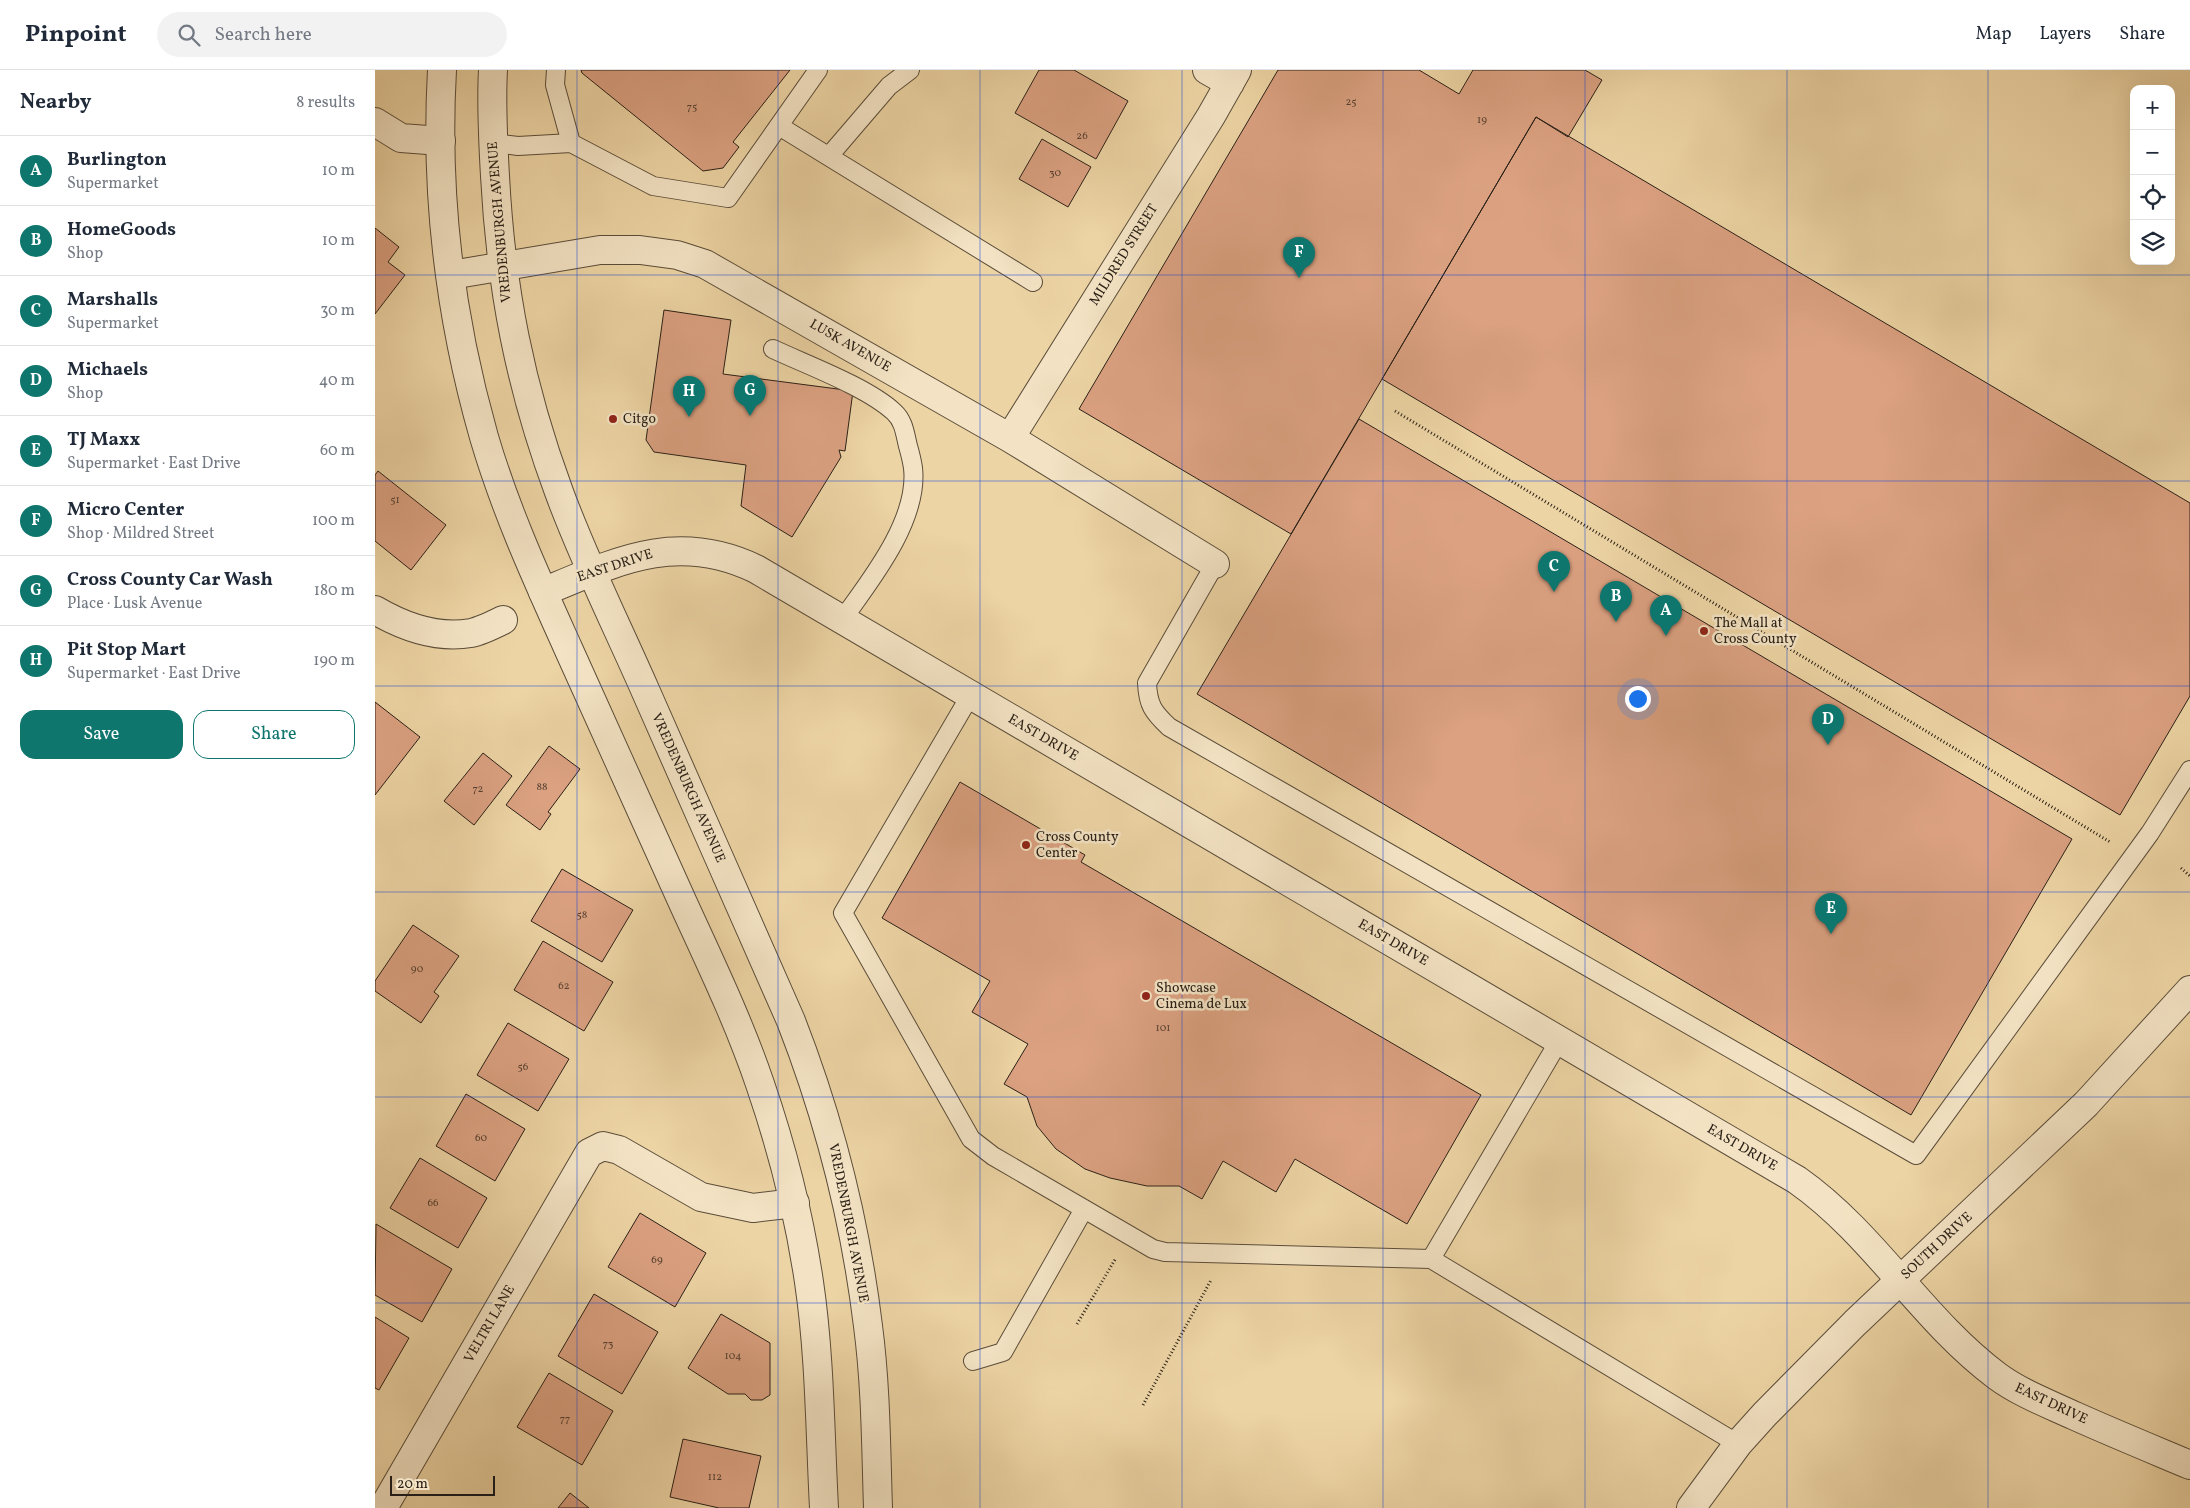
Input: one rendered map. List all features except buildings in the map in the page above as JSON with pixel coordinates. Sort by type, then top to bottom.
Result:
[{"type":"street","points":[[442,70],[441,141],[443,209],[451,275],[464,353],[485,438],[509,510],[543,592],[727,1000],[760,1082],[795,1203],[809,1285],[817,1367],[824,1508]]},
{"type":"street","name":"VREDENBURGH AVENUE","points":[[493,70],[493,143],[502,267],[509,316],[529,399],[559,492],[592,572],[791,1021],[832,1139],[854,1238],[869,1328],[878,1508]]},
{"type":"street","name":"MILDRED STREET","points":[[1010,438],[1225,74]]},
{"type":"street","points":[[375,122],[401,138],[441,141]]},
{"type":"street","name":"LUSK AVENUE","points":[[451,275],[600,250],[640,250],[677,255],[705,264],[1010,438],[1215,564]]},
{"type":"street","name":"EAST DRIVE","points":[[543,592],[629,559],[662,552],[692,551],[717,555],[756,568],[970,696],[1797,1180],[1843,1218],[1965,1347],[1998,1377],[2040,1400],[2190,1465]]},
{"type":"street","points":[[375,610],[397,623],[447,635],[472,633],[503,620]]},
{"type":"street","name":"SOUTH DRIVE","points":[[1691,1508],[1738,1444],[1792,1386],[2079,1110],[2190,990]]},
{"type":"street","name":"VELTRI LANE","points":[[383,1508],[589,1153],[603,1146],[619,1150],[701,1197],[753,1208],[795,1203]]},
{"type":"lane","points":[[556,70],[555,85],[571,143]]},
{"type":"lane","points":[[493,143],[518,146],[571,143],[653,186],[728,198],[818,70]]},
{"type":"lane","points":[[829,156],[889,86],[909,70]]},
{"type":"lane","points":[[779,126],[1033,282]]},
{"type":"lane","points":[[773,349],[861,390],[894,412],[902,421],[914,470],[910,506],[901,529],[877,570],[842,620]]},
{"type":"lane","points":[[1215,564],[1147,683],[1148,700],[1156,714],[1169,726],[1916,1155],[2144,840],[2190,770]]},
{"type":"lane","points":[[970,696],[843,914],[971,1139],[993,1156],[1153,1249],[1165,1252],[1431,1259],[1738,1444]]},
{"type":"lane","points":[[1431,1259],[1559,1041]]},
{"type":"lane","points":[[973,1362],[1003,1352],[1084,1209]]},
{"type":"path","points":[[1395,411],[2110,842]]},
{"type":"path","points":[[2181,868],[2190,876]]},
{"type":"path","points":[[1077,1324],[1118,1255]]},
{"type":"path","points":[[1143,1405],[1213,1277]]},
{"type":"place","name":"Micro Center","points":[[1299,278]]},
{"type":"place","name":"Cross County Car Wash","points":[[750,416]]},
{"type":"place","name":"Pit Stop Mart","points":[[689,417]]},
{"type":"place","name":"Citgo","points":[[613,419]]},
{"type":"place","name":"Marshalls","points":[[1554,592]]},
{"type":"place","name":"HomeGoods","points":[[1616,622]]},
{"type":"place","name":"The Mall at Cross County","points":[[1704,631]]},
{"type":"place","name":"Burlington","points":[[1666,636]]},
{"type":"place","name":"Michaels","points":[[1828,745]]},
{"type":"place","name":"Cross County Center","points":[[1026,845]]},
{"type":"place","name":"TJ Maxx","points":[[1831,934]]},
{"type":"place","name":"Showcase Cinema de Lux","points":[[1146,996]]}]
